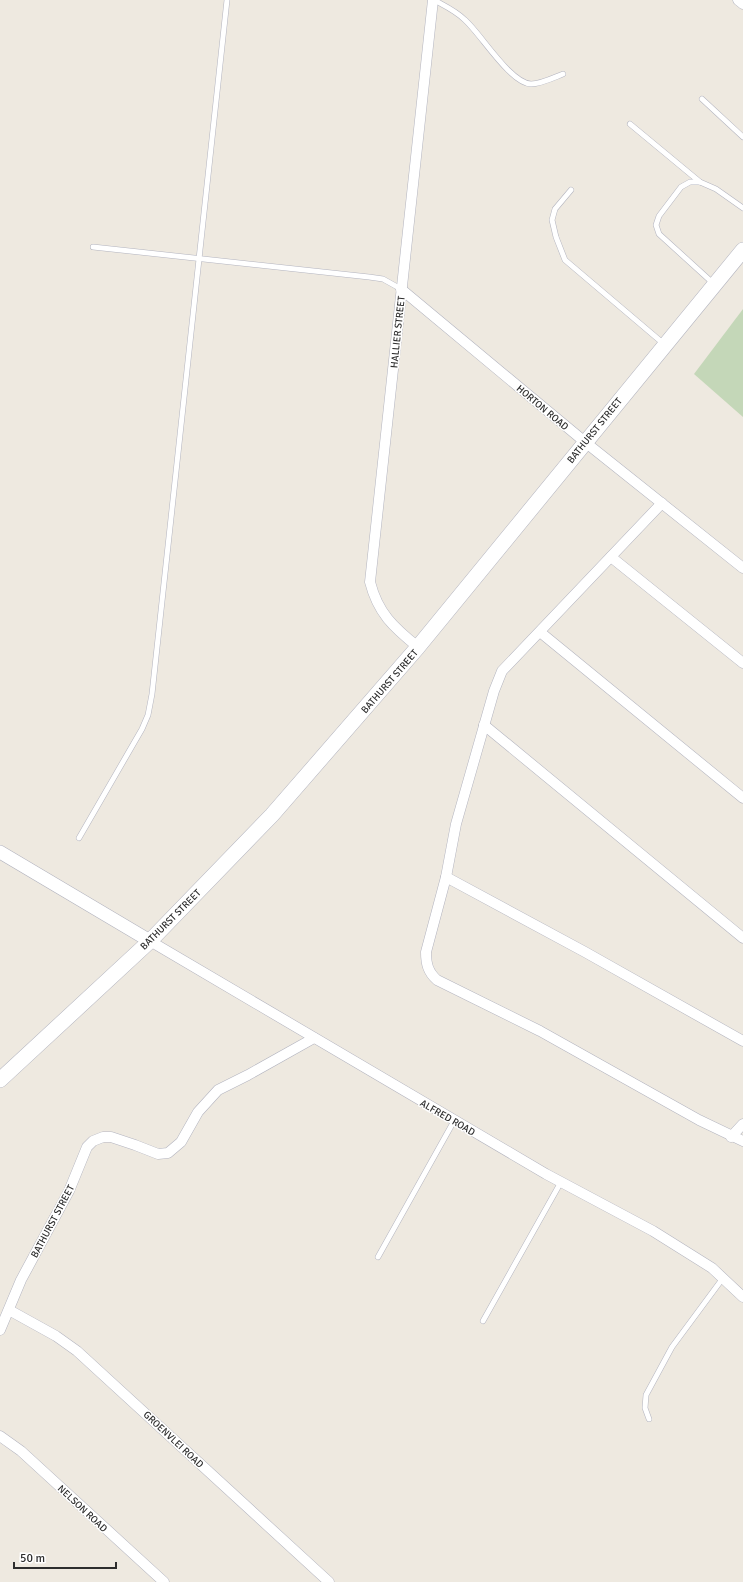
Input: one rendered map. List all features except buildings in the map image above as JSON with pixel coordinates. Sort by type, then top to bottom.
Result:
[{"type":"main road","name":"BATHURST STREET","points":[[0,1080],[150,941],[272,816],[418,647],[743,250]]},
{"type":"street","name":"HALLIER STREET","points":[[418,647],[388,621],[380,609],[370,582],[401,289],[434,0]]},
{"type":"street","points":[[738,0],[743,4]]},
{"type":"street","name":"HORTON ROAD","points":[[401,289],[585,442],[743,568]]},
{"type":"street","points":[[662,503],[502,671],[494,691],[456,824],[446,877],[426,952],[426,962],[432,976],[437,980],[540,1031],[731,1137],[743,1142]]},
{"type":"street","points":[[611,557],[743,663]]},
{"type":"street","points":[[540,632],[743,798]]},
{"type":"street","points":[[484,725],[743,938]]},
{"type":"street","points":[[0,852],[150,941]]},
{"type":"street","points":[[446,877],[585,952],[743,1041]]},
{"type":"street","name":"ALFRED ROAD","points":[[150,941],[454,1121],[561,1182],[653,1231],[712,1268],[743,1297]]},
{"type":"street","name":"BATHURST STREET","points":[[0,1330],[21,1280],[68,1191],[87,1147],[93,1141],[111,1137],[158,1154],[168,1153],[181,1142],[198,1112],[218,1090],[248,1076],[314,1038]]},
{"type":"street","points":[[731,1137],[743,1124]]},
{"type":"street","name":"GROENVLEI ROAD","points":[[9,1310],[56,1336],[77,1351],[329,1582]]},
{"type":"street","name":"NELSON ROAD","points":[[0,1436],[21,1451],[164,1582]]},
{"type":"lane","points":[[79,838],[142,729],[148,715],[155,668],[227,0]]},
{"type":"lane","points":[[434,0],[456,12],[466,20],[512,74],[522,81],[530,84],[539,83],[563,74]]},
{"type":"lane","points":[[702,99],[743,137]]},
{"type":"lane","points":[[630,124],[700,182],[716,189],[743,208]]},
{"type":"lane","points":[[700,182],[690,182],[681,187],[659,216],[656,225],[659,234],[714,284]]},
{"type":"lane","points":[[571,190],[554,209],[552,220],[556,237],[565,260],[665,345]]},
{"type":"lane","points":[[93,247],[383,279],[401,289]]},
{"type":"lane","points":[[378,1257],[454,1121]]},
{"type":"lane","points":[[483,1321],[561,1182]]},
{"type":"lane","points":[[649,1419],[645,1408],[646,1395],[672,1347],[723,1278]]},
{"type":"green space","points":[[743,309],[743,417],[694,374]]}]
